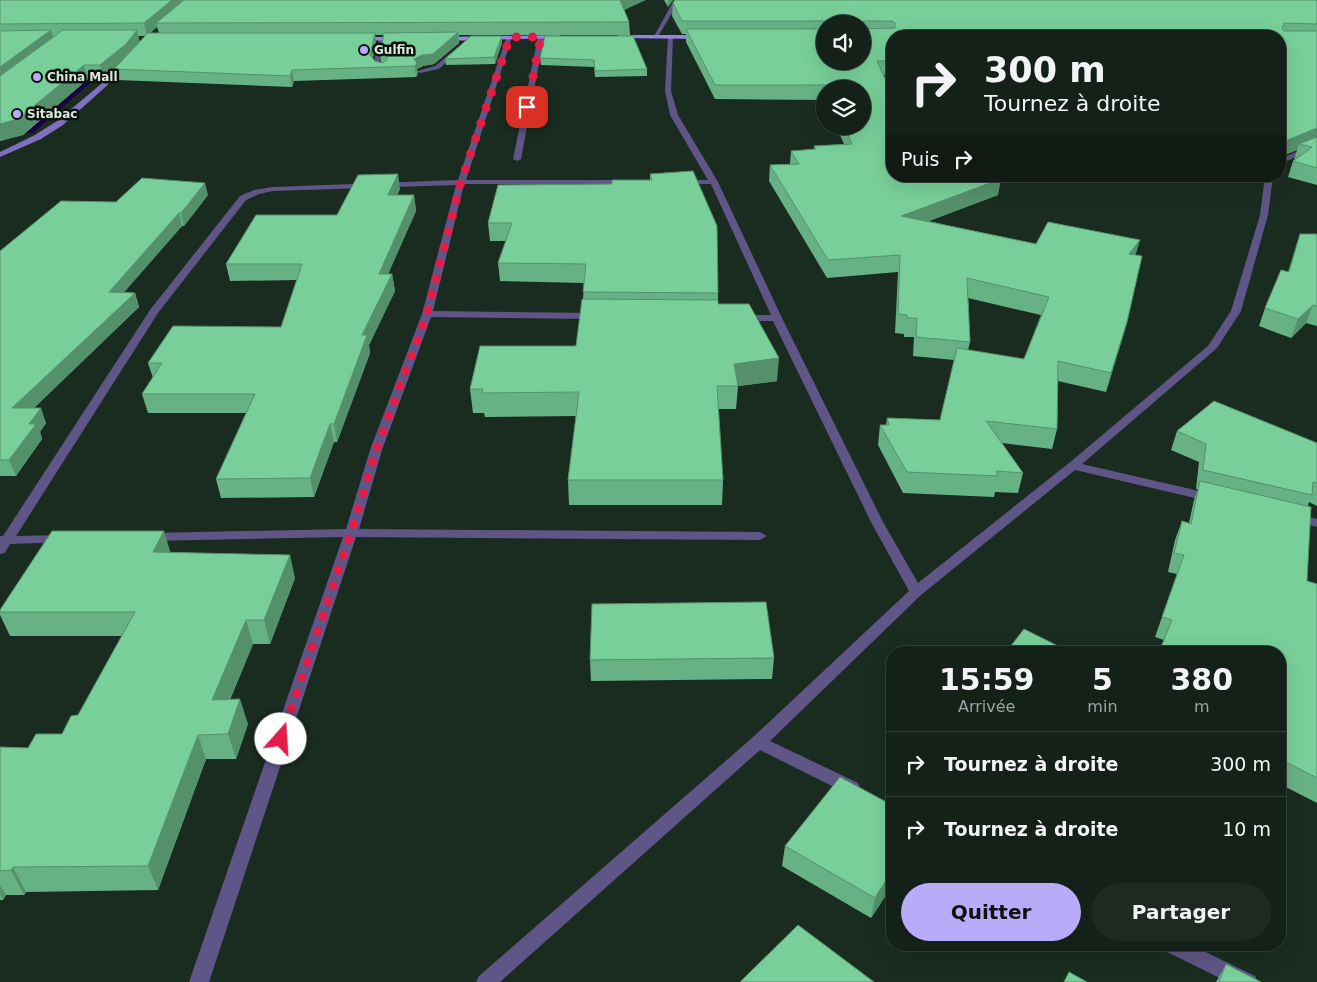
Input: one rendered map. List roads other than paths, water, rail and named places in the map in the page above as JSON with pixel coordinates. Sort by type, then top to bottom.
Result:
[{"type":"main road","points":[[440,39],[569,37]]},
{"type":"main road","points":[[607,37],[709,37]]},
{"type":"main road","points":[[352,39],[410,39]]},
{"type":"street","points":[[654,37],[677,0]]},
{"type":"street","points":[[199,982],[351,533],[376,450],[427,314],[461,182],[510,37]]},
{"type":"street","points":[[517,159],[541,37]]},
{"type":"street","points":[[670,37],[668,91],[674,115],[714,182],[777,318],[877,522],[916,592]]},
{"type":"street","points":[[420,71],[437,68],[470,38]]},
{"type":"street","points":[[381,39],[376,66],[385,70]]},
{"type":"street","points":[[0,156],[38,137],[60,123],[133,60]]},
{"type":"street","points":[[1286,159],[1317,145]]},
{"type":"street","points":[[2,543],[154,312],[243,198],[257,192],[273,189],[461,182],[636,182]]},
{"type":"street","points":[[675,182],[714,182]]},
{"type":"street","points":[[486,982],[758,742],[916,592],[1073,466],[1212,348],[1236,311],[1264,215],[1268,182]]},
{"type":"street","points":[[427,314],[602,316]]},
{"type":"street","points":[[729,318],[777,318]]},
{"type":"street","points":[[1073,466],[1223,501]]},
{"type":"street","points":[[1280,514],[1317,523]]},
{"type":"street","points":[[134,537],[351,533],[760,536]]},
{"type":"street","points":[[2,543],[75,539]]},
{"type":"street","points":[[758,742],[866,795]]},
{"type":"street","points":[[1184,951],[1248,982]]},
{"type":"waterway","points":[[30,131],[103,69]]},
{"type":"place","name":"Gulfin","points":[[364,50]]},
{"type":"place","name":"China Mall","points":[[37,77]]},
{"type":"place","name":"Sitabac","points":[[17,114]]}]
